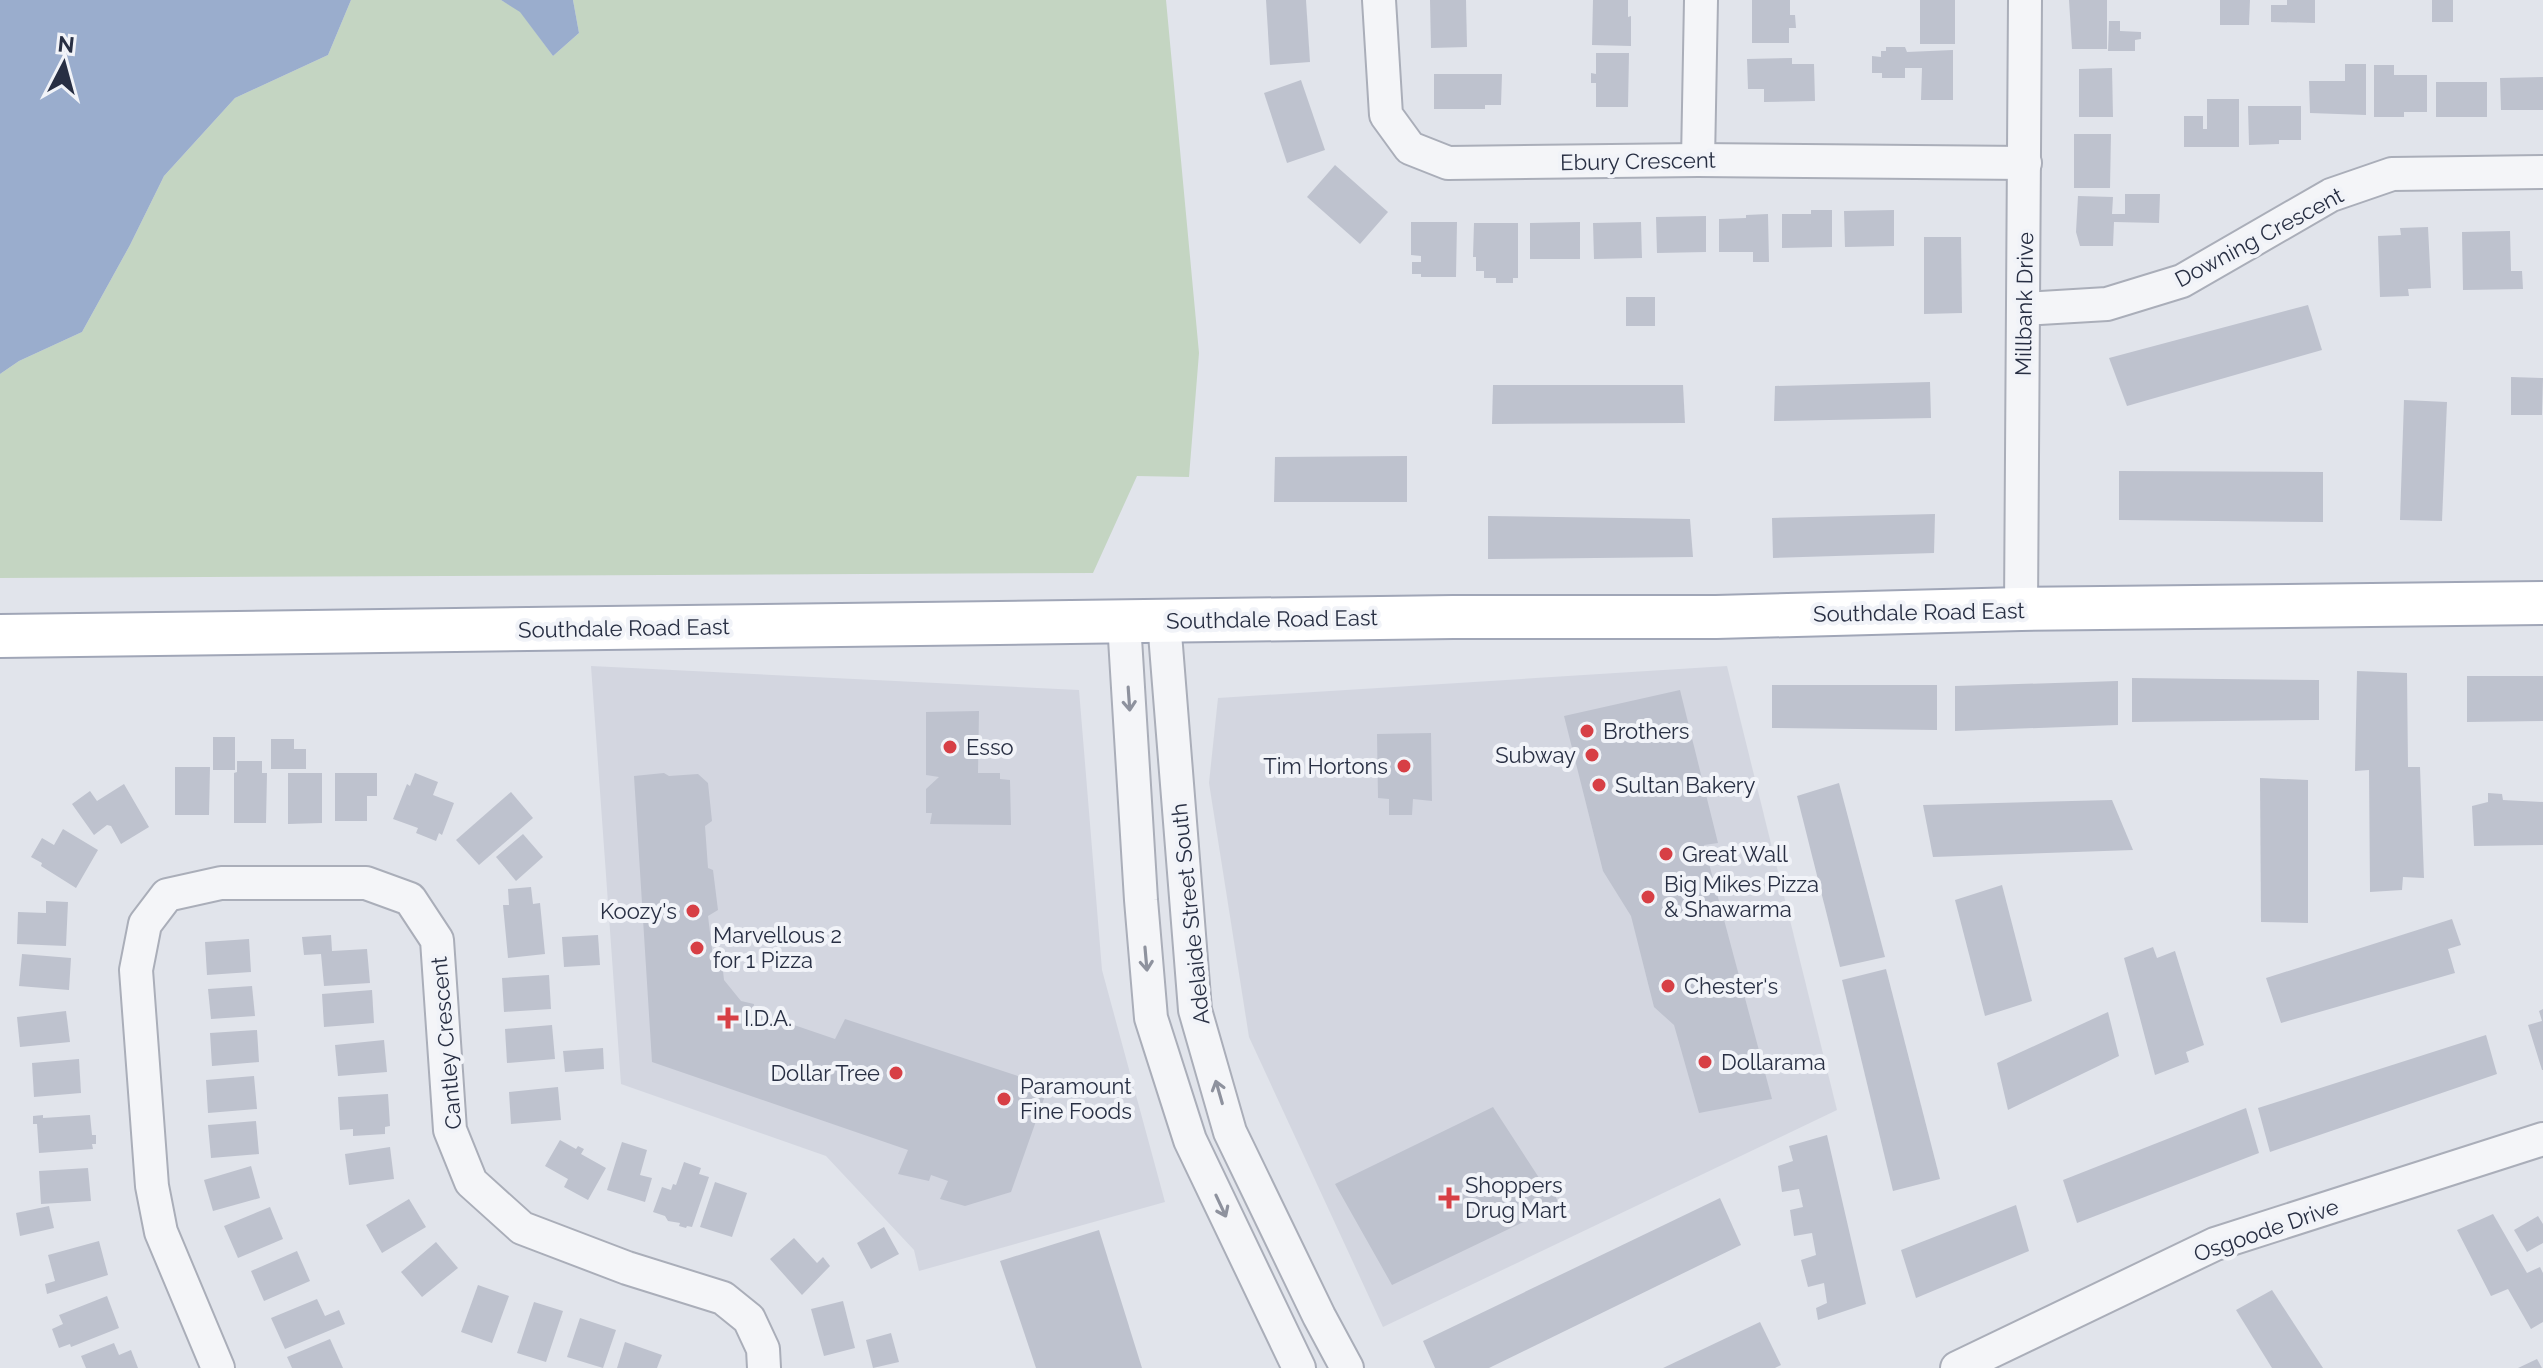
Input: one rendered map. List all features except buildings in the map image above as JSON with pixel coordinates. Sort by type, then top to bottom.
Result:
[{"type":"main road","name":"Southdale Road East","points":[[0,636],[1465,617],[1716,617],[2021,609],[2543,603]]},
{"type":"street","name":"Ebury Crescent","points":[[1379,0],[1386,115],[1410,148],[1448,163],[1698,160],[2025,163]]},
{"type":"street","points":[[1698,160],[1701,0]]},
{"type":"street","name":"Millbank Drive","points":[[2021,609],[2025,0]]},
{"type":"street","name":"Downing Crescent","points":[[2025,309],[2107,304],[2182,281],[2331,195],[2392,174],[2543,172]]},
{"type":"street","name":"Adelaide Street South","points":[[1144,621],[1141,900],[1151,1018],[1190,1140],[1299,1368]]},
{"type":"street","name":"Adelaide Street South","points":[[1144,621],[1195,1010],[1230,1132],[1347,1368]]},
{"type":"street","name":"Cantley Crescent","points":[[218,1368],[161,1232],[155,1202],[136,970],[145,924],[167,895],[221,883],[366,883],[410,899],[437,940],[450,1130],[471,1182],[522,1228],[627,1268],[723,1298],[749,1319],[763,1349],[764,1368]]},
{"type":"street","name":"Osgoode Drive","points":[[1957,1368],[2215,1244],[2543,1139]]},
{"type":"shaded area","points":[[591,666],[1079,690],[1102,970],[1165,1202],[919,1271],[914,1250],[826,1156],[621,1084]]},
{"type":"shaded area","points":[[1727,666],[1837,1110],[1383,1327],[1249,1037],[1209,783],[1218,698]]},
{"type":"green space","points":[[351,0],[501,0],[520,11],[553,56],[579,33],[573,0],[1166,0],[1199,353],[1189,477],[1137,476],[1093,573],[0,578],[0,374],[19,361],[82,332],[164,176],[235,98],[328,55]]},
{"type":"water","points":[[0,0],[351,0],[328,55],[235,98],[164,176],[82,332],[19,361],[0,374]]},
{"type":"water","points":[[501,0],[573,0],[579,33],[553,56],[520,12]]},
{"type":"place","name":"Brothers","points":[[1587,731]]},
{"type":"place","name":"Esso","points":[[950,747]]},
{"type":"place","name":"Subway","points":[[1592,755]]},
{"type":"place","name":"Tim Hortons","points":[[1404,766]]},
{"type":"place","name":"Sultan Bakery","points":[[1599,785]]},
{"type":"place","name":"Great Wall","points":[[1666,854]]},
{"type":"place","name":"Big Mikes Pizza & Shawarma","points":[[1648,897]]},
{"type":"place","name":"Koozy's","points":[[693,911]]},
{"type":"place","name":"Marvellous 2 for 1 Pizza","points":[[697,948]]},
{"type":"place","name":"Chester's","points":[[1668,986]]},
{"type":"place","name":"I.D.A.","points":[[728,1018]]},
{"type":"place","name":"Dollarama","points":[[1705,1062]]},
{"type":"place","name":"Dollar Tree","points":[[896,1073]]},
{"type":"place","name":"Paramount Fine Foods","points":[[1004,1099]]},
{"type":"place","name":"Shoppers Drug Mart","points":[[1449,1198]]}]
